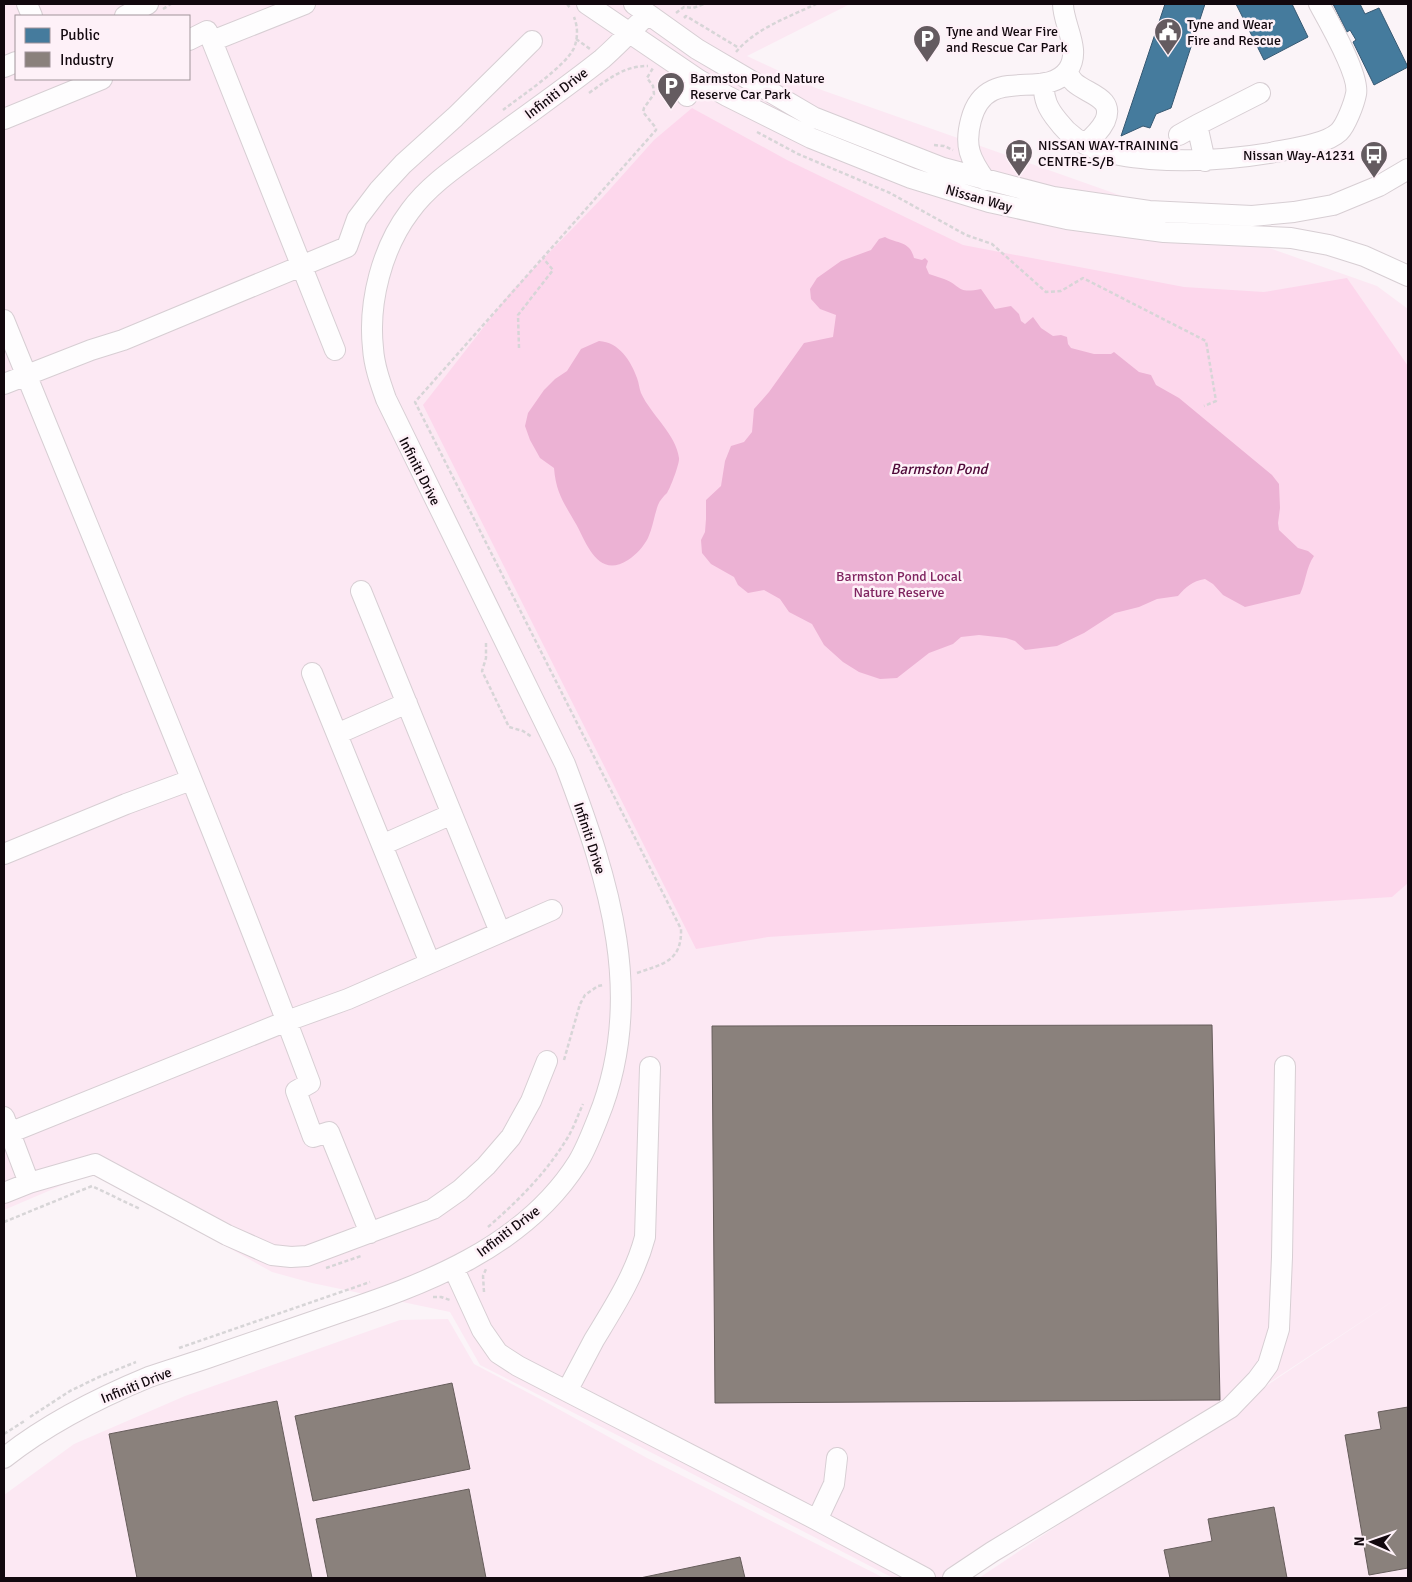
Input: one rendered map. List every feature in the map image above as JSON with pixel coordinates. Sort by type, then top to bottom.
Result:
[{"type":"street","points":[[127,15],[148,4]]},
{"type":"street","points":[[212,41],[305,4]]},
{"type":"street","name":"Nissan Way","points":[[587,4],[629,33],[693,88],[727,96],[811,138],[911,178],[989,202],[1067,220],[1164,232],[1291,238],[1330,245],[1364,256],[1408,276]]},
{"type":"street","points":[[1063,4],[1074,53],[1068,75],[1074,83],[1100,98],[1106,105],[1107,115],[1104,123],[1094,137],[1085,144]]},
{"type":"street","points":[[1040,84],[1050,112],[1061,126],[1085,144],[1107,153],[1181,161],[1226,160],[1291,149],[1319,142],[1339,132],[1352,110],[1357,92],[1351,67],[1319,4]]},
{"type":"street","name":"Nissan Way","points":[[641,9],[697,48],[813,117],[943,168],[1053,197],[1149,211],[1252,216],[1294,212],[1333,205],[1378,186],[1408,169]]},
{"type":"street","name":"Infiniti Drive","points":[[4,1458],[56,1422],[101,1398],[150,1377],[408,1289],[454,1269],[498,1242],[540,1209],[561,1186],[579,1161],[606,1098],[620,1037],[622,979],[620,954],[613,920],[589,826],[565,764],[386,399],[377,371],[373,348],[372,321],[381,271],[389,249],[400,227],[422,196],[468,158],[602,58],[629,33],[641,9]]},
{"type":"street","points":[[190,40],[207,31],[212,41],[335,350]]},
{"type":"street","points":[[4,384],[123,340],[347,247],[357,219],[379,190],[403,164],[455,117],[532,41]]},
{"type":"street","points":[[985,180],[970,156],[968,132],[973,112],[982,98],[998,87],[1040,84],[1056,80],[1068,70]]},
{"type":"street","points":[[4,119],[100,80]]},
{"type":"street","points":[[1179,135],[1260,94]]},
{"type":"street","points":[[1197,126],[1205,161]]},
{"type":"street","points":[[4,320],[287,1021],[310,1083],[296,1091],[313,1137],[329,1132],[370,1233]]},
{"type":"street","points":[[361,591],[500,932]]},
{"type":"street","points":[[312,674],[430,963]]},
{"type":"street","points":[[337,734],[407,703]]},
{"type":"street","points":[[4,854],[126,804],[191,780]]},
{"type":"street","points":[[382,845],[452,814]]},
{"type":"street","points":[[29,1183],[6,1128],[348,999],[552,910]]},
{"type":"street","points":[[4,1193],[29,1183],[95,1164],[227,1235],[272,1255],[291,1258],[307,1256],[433,1209],[460,1190],[486,1166],[511,1137],[554,1064]]},
{"type":"street","points":[[952,1578],[1230,1408],[1257,1380],[1268,1365],[1279,1329],[1285,1066]]},
{"type":"street","points":[[567,1391],[622,1294],[640,1254],[645,1237],[650,1067]]},
{"type":"street","points":[[454,1269],[482,1330],[498,1353],[518,1366],[817,1520],[925,1578]]},
{"type":"street","points":[[817,1520],[834,1484],[837,1458]]},
{"type":"path","points":[[567,4],[575,19],[576,40]]},
{"type":"path","points":[[672,18],[679,9],[684,7],[694,8],[704,4]]},
{"type":"path","points":[[726,66],[739,48],[760,32],[816,4]]},
{"type":"path","points":[[680,24],[686,16],[739,48]]},
{"type":"path","points":[[554,1064],[585,996],[598,986],[667,963],[677,953],[681,941],[681,929],[415,402],[656,130],[643,112],[654,94],[653,86],[647,78],[653,67]]},
{"type":"path","points":[[753,130],[798,154],[890,193],[966,235],[992,244],[1046,292],[1061,291],[1083,278],[1206,341],[1216,401],[1204,406]]},
{"type":"path","points":[[928,147],[944,146],[970,156]]},
{"type":"path","points":[[519,348],[518,315],[553,270],[543,258]]},
{"type":"path","points":[[4,1222],[92,1186],[146,1212]]},
{"type":"path","points":[[320,1269],[329,1268],[365,1254]]},
{"type":"shaded area","points":[[4,4],[850,4],[747,56],[816,88],[1377,286],[1408,309],[1408,1578],[979,1578],[1399,1297],[972,1578],[893,1578],[480,1365],[450,1312],[312,1283],[272,1272],[93,1172],[4,1210]]},
{"type":"shaded area","points":[[448,1319],[474,1364],[647,1458],[884,1578],[4,1578],[4,1495],[74,1444],[185,1396],[400,1320]]},
{"type":"green space","name":"Barmston Pond Local Nature Reserve","points":[[692,108],[787,160],[963,245],[1184,287],[1264,292],[1347,278],[1408,366],[1408,883],[1392,897],[768,937],[696,949],[423,405],[511,292],[603,197],[654,140]]},
{"type":"water","name":"Barmston Pond","points":[[885,237],[906,246],[910,249],[914,258],[922,260],[925,258],[928,261],[926,267],[929,274],[942,278],[963,290],[981,289],[995,309],[1011,306],[1025,324],[1033,317],[1041,328],[1053,336],[1061,335],[1067,337],[1071,348],[1094,354],[1111,354],[1114,352],[1139,372],[1151,375],[1156,385],[1179,398],[1272,475],[1279,484],[1279,530],[1298,548],[1308,551],[1314,556],[1309,565],[1300,594],[1245,607],[1223,595],[1213,584],[1205,579],[1196,581],[1178,596],[1157,599],[1139,607],[1115,613],[1084,633],[1057,646],[1025,650],[1015,641],[1006,638],[979,635],[961,637],[953,644],[929,653],[897,678],[880,679],[859,672],[843,662],[824,645],[812,624],[789,612],[780,599],[764,590],[748,593],[738,585],[734,577],[711,564],[702,553],[701,540],[705,532],[706,500],[721,486],[725,461],[731,446],[744,442],[752,432],[754,409],[769,392],[804,343],[833,337],[836,315],[820,309],[811,299],[810,289],[817,278],[841,261],[871,250],[879,239]]},
{"type":"water","points":[[599,341],[613,345],[628,359],[645,401],[673,441],[679,458],[667,493],[658,505],[646,541],[634,556],[618,565],[609,565],[601,562],[589,549],[561,497],[554,468],[540,458],[525,426],[528,413],[544,390],[567,371],[581,349]]},
{"type":"building: Public","name":"Tyne and Wear Fire and Rescue","points":[[1165,4],[1205,4],[1171,108],[1156,114],[1150,128],[1143,126],[1121,136]]},
{"type":"building: Public","name":"Tyne and Wear Fire and Rescue","points":[[1236,4],[1292,4],[1308,37],[1264,60]]},
{"type":"building: Public","points":[[1333,4],[1360,4],[1365,14],[1379,8],[1408,67],[1374,85],[1353,42],[1356,40],[1350,30],[1347,32]]},
{"type":"building: Industry","points":[[1212,1025],[1220,1400],[715,1403],[712,1026]]},
{"type":"building: Industry","points":[[452,1383],[470,1469],[313,1501],[295,1416]]},
{"type":"building: Industry","points":[[277,1401],[312,1578],[137,1578],[109,1434]]},
{"type":"building: Industry","points":[[1408,1407],[1408,1568],[1369,1575],[1345,1435],[1381,1429],[1378,1412]]},
{"type":"building: Industry","points":[[469,1489],[486,1578],[328,1578],[316,1519]]},
{"type":"building: Industry","points":[[1274,1507],[1287,1578],[1170,1578],[1164,1550],[1212,1541],[1208,1519]]},
{"type":"building: Industry","points":[[740,1557],[745,1578],[640,1578]]},
{"type":"place","name":"Tyne and Wear Fire and Rescue","points":[[1168,56]]},
{"type":"place","name":"Tyne and Wear Fire and Rescue Car Park","points":[[927,63]]},
{"type":"place","name":"Barmston Pond Nature Reserve Car Park","points":[[671,110]]},
{"type":"place","name":"NISSAN WAY-TRAINING CENTRE-S/B","points":[[1019,177]]},
{"type":"place","name":"Nissan Way-A1231","points":[[1374,179]]}]
